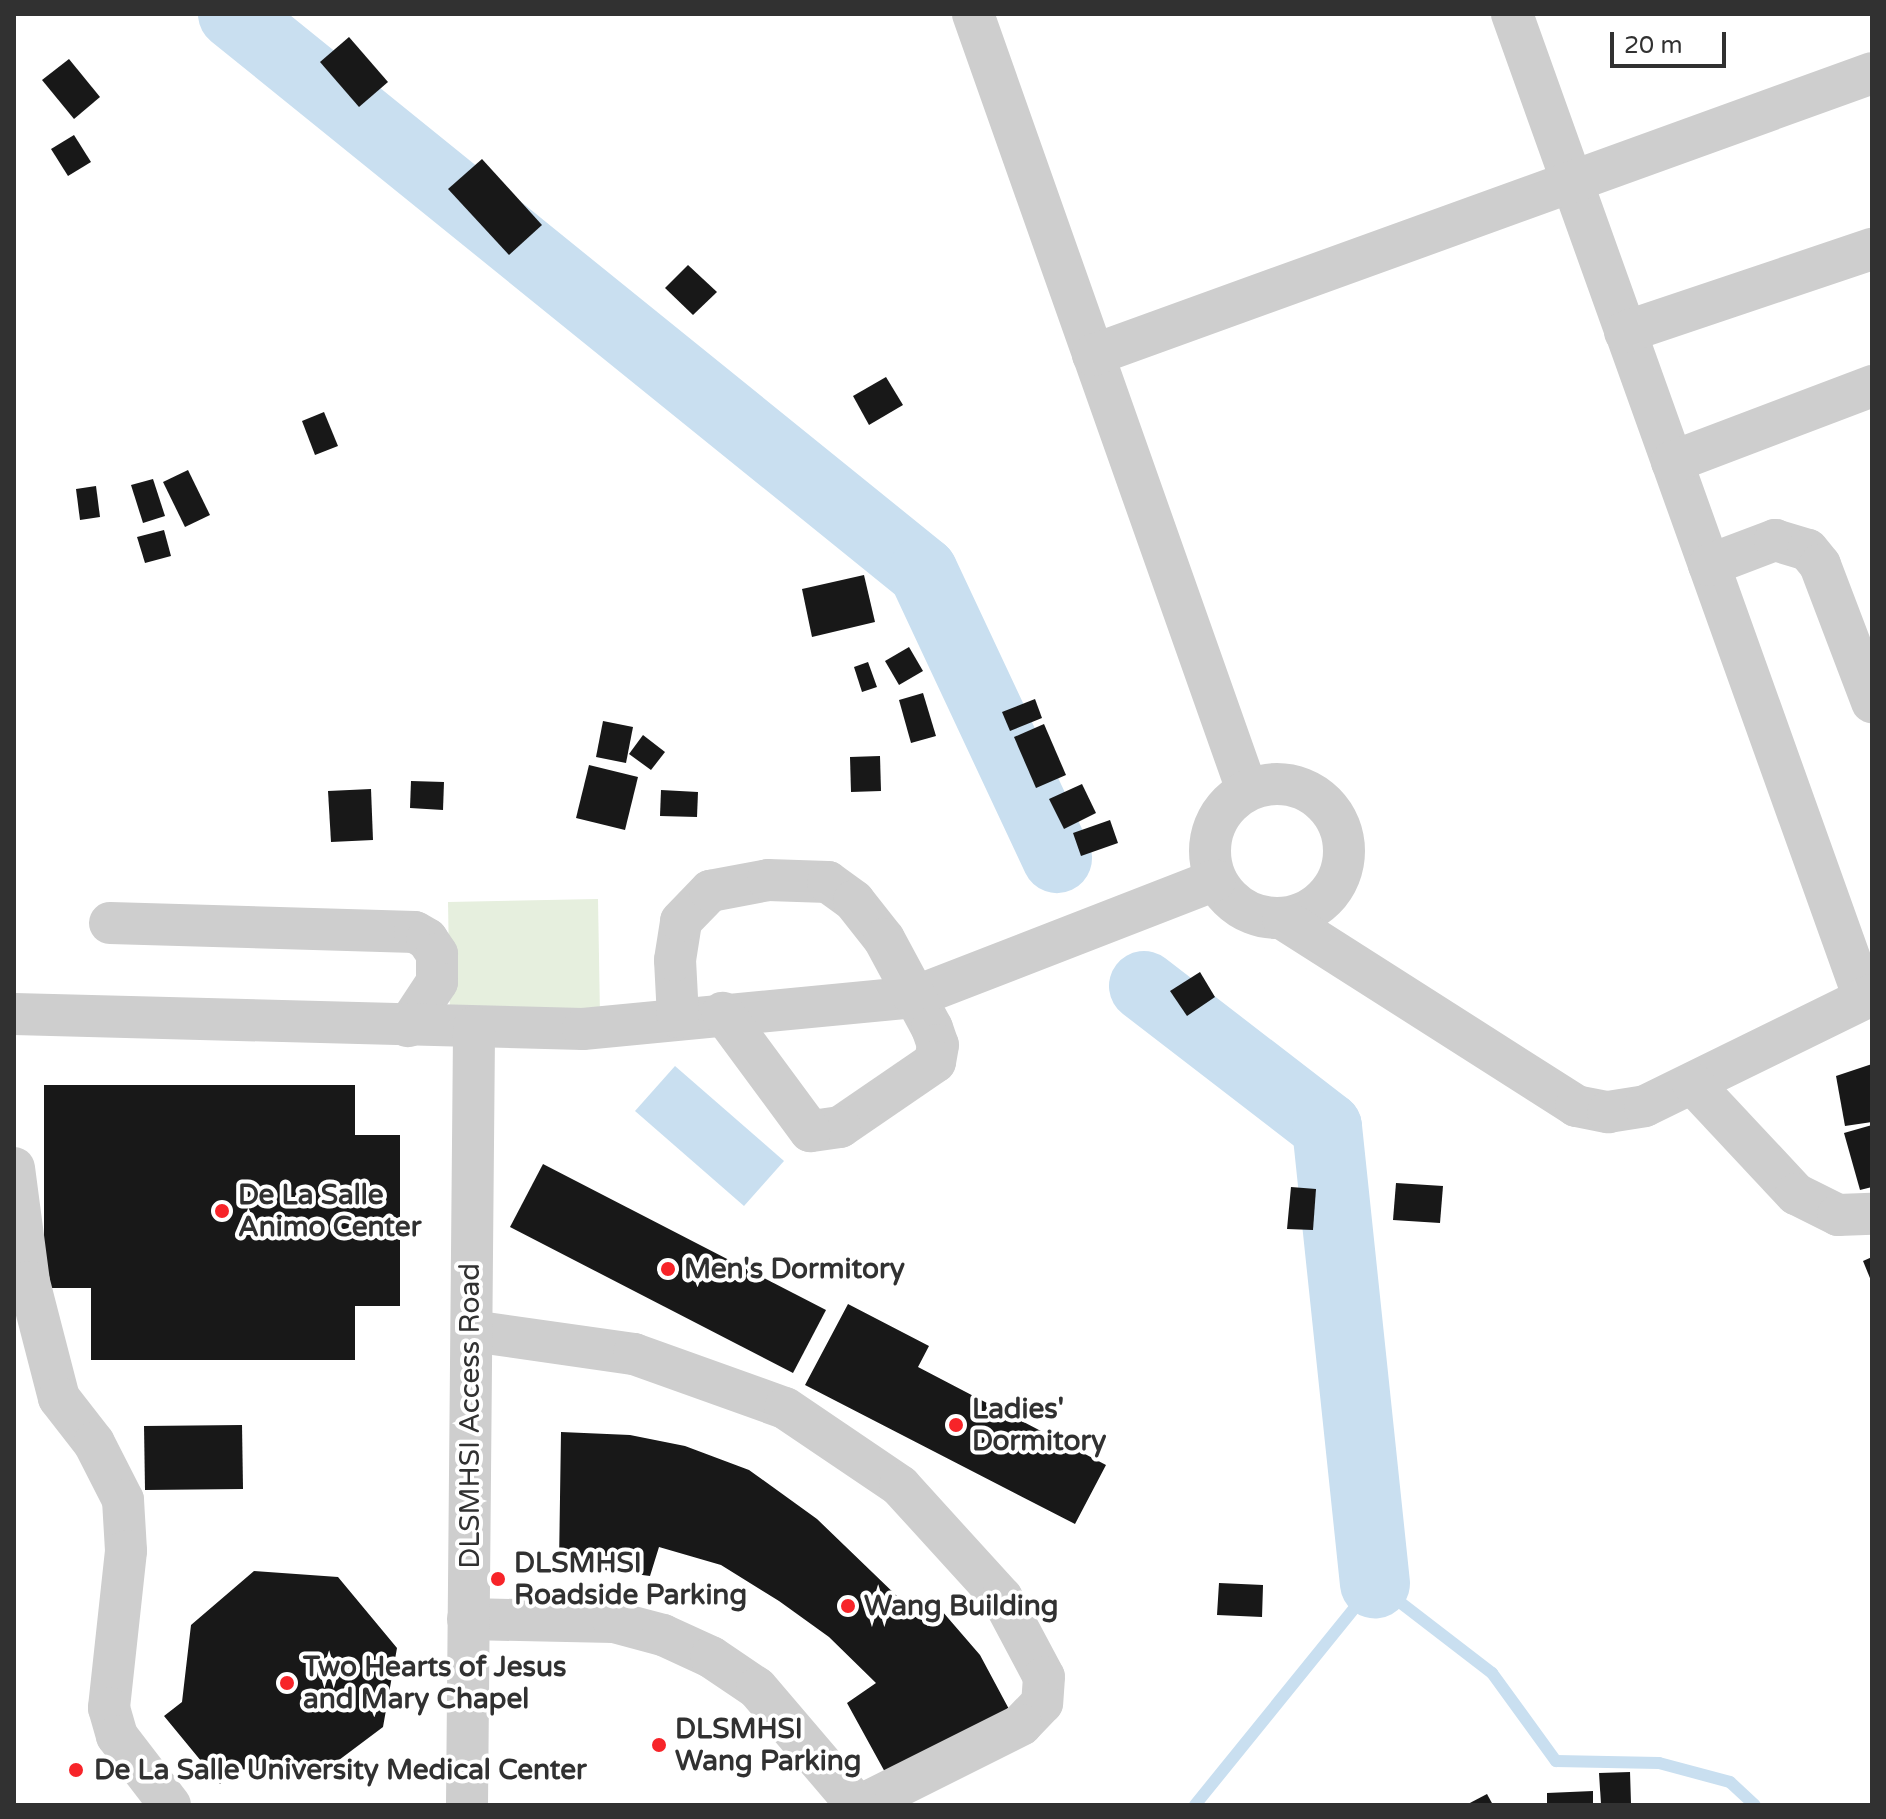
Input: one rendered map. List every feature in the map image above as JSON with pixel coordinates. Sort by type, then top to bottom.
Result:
[{"type":"street","points":[[973,14],[1247,790]]},
{"type":"street","points":[[1283,919],[1304,914],[1336,885],[1344,865],[1339,822],[1309,792],[1267,784],[1247,790],[1217,819],[1209,849],[1215,880],[1243,910],[1283,919],[1576,1106],[1608,1112],[1645,1106],[1868,996],[1709,565],[1512,14]]},
{"type":"street","points":[[1093,355],[1872,73]]},
{"type":"street","points":[[1625,332],[1872,249]]},
{"type":"street","points":[[1672,462],[1872,386]]},
{"type":"street","points":[[1709,565],[1775,540],[1808,550],[1820,565],[1872,702]]},
{"type":"street","points":[[678,1017],[675,960],[681,921],[710,891],[768,880],[828,882],[854,901],[884,939],[938,1045],[935,1062],[824,1133],[810,1131],[793,1113],[723,1013]]},
{"type":"street","points":[[14,1014],[583,1029],[678,1017],[914,997],[1215,880]]},
{"type":"street","points":[[110,923],[415,932],[427,939],[437,954],[437,982],[408,1026]]},
{"type":"street","name":"DLSMHSI Access Road","points":[[467,1805],[474,1027]]},
{"type":"street","points":[[1693,1084],[1796,1194],[1838,1215],[1870,1215]]},
{"type":"street","points":[[14,1168],[29,1282],[59,1398],[94,1443],[123,1500],[126,1551],[109,1708],[117,1736],[170,1805]]},
{"type":"street","points":[[468,1619],[614,1622],[663,1635],[711,1657],[757,1688],[859,1805],[1021,1725],[1042,1703],[1044,1677],[1002,1598],[900,1486],[785,1408],[634,1354],[472,1331]]},
{"type":"green space","points":[[598,899],[600,1016],[450,1019],[448,902]]},
{"type":"water","points":[[675,1066],[784,1161],[744,1206],[635,1111]]},
{"type":"building","points":[[349,37],[388,82],[359,107],[320,62]]},
{"type":"building","points":[[69,59],[100,97],[74,119],[42,80]]},
{"type":"building","points":[[74,135],[91,162],[68,176],[51,149]]},
{"type":"building","points":[[482,159],[542,225],[509,255],[448,189]]},
{"type":"building","points":[[688,265],[717,292],[693,315],[665,288]]},
{"type":"building","points":[[886,377],[903,405],[869,425],[853,396]]},
{"type":"building","points":[[324,412],[338,446],[315,455],[302,421]]},
{"type":"building","points":[[188,470],[210,515],[185,527],[163,482]]},
{"type":"building","points":[[153,479],[165,516],[143,523],[131,485]]},
{"type":"building","points":[[96,486],[100,517],[80,520],[76,489]]},
{"type":"building","points":[[164,530],[171,556],[145,563],[137,537]]},
{"type":"building","points":[[864,575],[875,622],[812,637],[802,589]]},
{"type":"building","points":[[909,647],[923,671],[899,685],[885,661]]},
{"type":"building","points":[[868,662],[877,687],[862,692],[854,667]]},
{"type":"building","points":[[923,693],[936,736],[911,743],[899,700]]},
{"type":"building","points":[[1035,699],[1042,718],[1010,731],[1002,712]]},
{"type":"building","points":[[603,721],[633,727],[626,763],[596,757]]},
{"type":"building","points":[[1044,724],[1066,775],[1036,788],[1014,737]]},
{"type":"building","points":[[643,735],[665,752],[651,770],[629,754]]},
{"type":"building","points":[[880,756],[881,791],[851,792],[850,757]]},
{"type":"building","points":[[589,765],[638,777],[625,830],[576,818]]},
{"type":"building","points":[[411,781],[444,782],[443,810],[410,808]]},
{"type":"building","points":[[1082,784],[1096,813],[1064,829],[1049,799]]},
{"type":"building","points":[[371,789],[373,840],[331,842],[328,791]]},
{"type":"building","points":[[661,790],[698,792],[697,817],[660,816]]},
{"type":"building","points":[[1110,820],[1118,843],[1081,856],[1073,833]]},
{"type":"building","points":[[1200,972],[1215,997],[1187,1016],[1170,991]]},
{"type":"building","points":[[1872,1064],[1872,1122],[1845,1126],[1836,1076]]},
{"type":"building","name":"De La Salle Animo Center","points":[[44,1085],[355,1085],[355,1135],[400,1135],[400,1306],[355,1306],[355,1360],[91,1360],[91,1288],[44,1288]]},
{"type":"building","points":[[1872,1125],[1872,1187],[1860,1190],[1844,1133]]},
{"type":"building","name":"Men's Dormitory","points":[[543,1164],[826,1310],[793,1373],[510,1227]]},
{"type":"building","points":[[1396,1183],[1443,1186],[1440,1223],[1393,1220]]},
{"type":"building","points":[[1291,1187],[1316,1189],[1313,1230],[1287,1229]]},
{"type":"building","points":[[1872,1257],[1872,1283],[1863,1261]]},
{"type":"building","name":"Ladies' Dormitory","points":[[848,1304],[929,1346],[918,1367],[1106,1465],[1075,1524],[805,1385]]},
{"type":"building","points":[[242,1425],[243,1489],[145,1490],[144,1426]]},
{"type":"building","name":"Wang Building","points":[[561,1432],[630,1435],[685,1446],[749,1470],[817,1519],[928,1626],[942,1611],[980,1655],[1010,1711],[886,1774],[847,1703],[876,1683],[829,1637],[779,1601],[721,1565],[659,1547],[650,1576],[559,1564]]},
{"type":"building","name":"Two Hearts of Jesus and Mary Chapel","points":[[254,1571],[338,1577],[397,1648],[383,1727],[319,1775],[238,1769],[220,1784],[164,1716],[182,1702],[191,1625]]},
{"type":"building","points":[[1219,1583],[1263,1585],[1262,1617],[1217,1615]]},
{"type":"building","points":[[1630,1772],[1631,1803],[1601,1804],[1599,1773]]},
{"type":"building","points":[[1593,1791],[1593,1805],[1547,1805],[1547,1793]]},
{"type":"building","points":[[1487,1794],[1493,1805],[1466,1805]]},
{"type":"waterway","points":[[233,14],[923,572],[1057,858]]},
{"type":"waterway","points":[[1144,986],[1327,1127],[1375,1583]]},
{"type":"waterway","points":[[1195,1805],[1375,1583],[1492,1673],[1556,1761],[1659,1763],[1730,1782],[1755,1805]]},
{"type":"place","name":"De La Salle Animo Center","points":[[222,1211]]},
{"type":"place","name":"Men's Dormitory","points":[[668,1269]]},
{"type":"place","name":"Ladies' Dormitory","points":[[956,1425]]},
{"type":"place","name":"DLSMHSI Roadside Parking","points":[[498,1579]]},
{"type":"place","name":"Wang Building","points":[[848,1606]]},
{"type":"place","name":"Two Hearts of Jesus and Mary Chapel","points":[[287,1683]]},
{"type":"place","name":"DLSMHSI Wang Parking","points":[[659,1745]]},
{"type":"place","name":"De La Salle University Medical Center","points":[[76,1770]]}]
